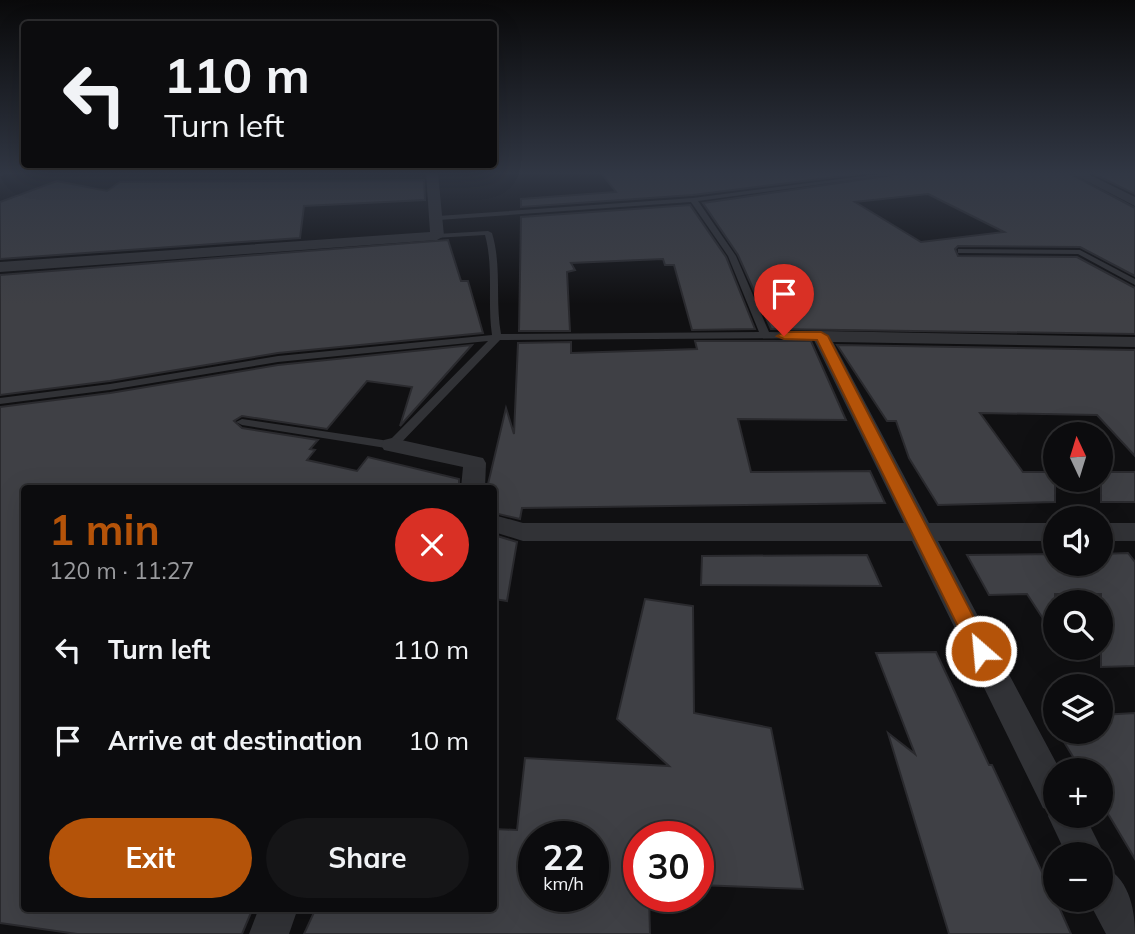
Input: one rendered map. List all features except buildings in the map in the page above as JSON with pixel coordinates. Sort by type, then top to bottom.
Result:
[{"type":"street","points":[[0,267],[437,236],[438,218]]},
{"type":"street","points":[[1043,773],[821,336],[1135,342]]},
{"type":"street","points":[[392,445],[475,463],[473,485]]},
{"type":"street","points":[[497,525],[523,532],[1043,532]]},
{"type":"street","points":[[1113,532],[1135,532]]},
{"type":"street","points":[[1113,907],[1127,934]]},
{"type":"street","points":[[269,934],[277,912]]},
{"type":"lane","points":[[438,218],[458,217]]},
{"type":"lane","points":[[705,217],[732,256],[765,335]]},
{"type":"lane","points":[[437,236],[488,233],[496,253],[492,313],[497,337]]},
{"type":"lane","points":[[961,251],[1080,252],[1135,282]]},
{"type":"lane","points":[[0,401],[110,387],[278,359],[497,337],[821,336]]},
{"type":"lane","points":[[242,422],[392,445],[497,337]]},
{"type":"route","points":[[784,336],[821,336],[981,651]]}]
